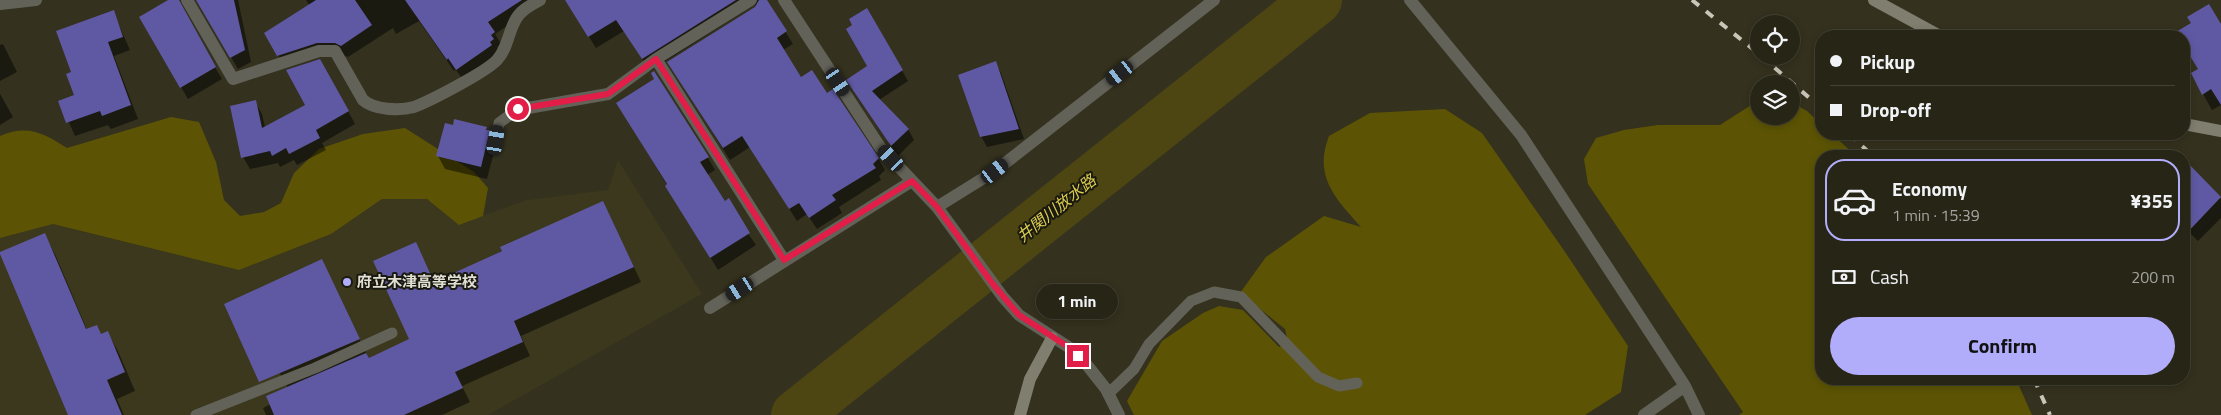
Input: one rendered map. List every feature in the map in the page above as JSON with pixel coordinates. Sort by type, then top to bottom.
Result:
[{"type":"street","points":[[0,4],[36,0]]},
{"type":"street","points":[[187,0],[233,79],[320,50],[335,51],[363,100],[370,106],[402,109],[414,107],[480,73],[495,62],[502,54],[516,18],[522,11],[540,0]]},
{"type":"street","points":[[528,108],[608,94],[656,59],[750,0]]},
{"type":"street","points":[[784,0],[880,147],[937,207],[1003,297],[1019,315],[1070,348],[1086,365],[1108,394],[1118,415]]},
{"type":"street","points":[[937,207],[995,171],[1214,0]]},
{"type":"street","points":[[1410,0],[1522,135],[1685,386],[1699,415]]},
{"type":"street","points":[[1874,0],[1929,30]]},
{"type":"street","points":[[656,59],[784,260]]},
{"type":"street","points":[[2190,125],[2221,131]]},
{"type":"street","points":[[710,308],[912,181]]},
{"type":"street","points":[[1020,415],[1030,379],[1052,338]]},
{"type":"street","points":[[1644,415],[1685,386]]},
{"type":"lane","points":[[496,140],[499,123],[518,109],[528,108]]},
{"type":"lane","points":[[1108,394],[1134,369],[1149,344],[1191,301],[1214,292],[1240,297],[1318,377],[1340,386],[1357,383]]},
{"type":"lane","points":[[196,415],[315,368],[392,333]]},
{"type":"shaded area","points":[[1750,106],[1750,125],[1800,125],[1800,107],[1815,118],[1815,140],[1839,140],[1849,150],[1815,150],[1815,385],[2019,385],[2032,415],[1739,415],[1743,412],[1588,184],[1584,159],[1596,138],[1624,130],[1658,125],[1720,125]]},
{"type":"shaded area","points":[[1445,109],[1482,133],[1628,346],[1621,392],[1585,415],[1134,415],[1127,401],[1162,341],[1203,313],[1219,306],[1243,310],[1279,347],[1288,342],[1285,329],[1240,293],[1266,257],[1324,216],[1361,227],[1336,197],[1326,175],[1324,164],[1325,151],[1329,136],[1370,113]]},
{"type":"shaded area","points":[[171,117],[199,122],[216,162],[224,200],[240,216],[264,212],[281,203],[294,173],[319,149],[363,134],[405,128],[474,172],[488,188],[483,216],[459,225],[427,199],[382,199],[331,234],[239,270],[53,224],[0,238],[0,136],[10,132],[35,132],[51,138],[67,148]]},
{"type":"shaded area","name":"府立木津高等学校","points":[[618,160],[702,294],[488,415],[0,415],[0,238],[52,224],[239,270],[331,234],[382,199],[427,199],[459,224],[527,200],[608,190]]},
{"type":"building","points":[[168,0],[179,0],[216,67],[180,88],[139,17]]},
{"type":"building","points":[[196,0],[234,0],[245,50],[230,58]]},
{"type":"building","points":[[316,0],[355,0],[372,25],[341,46],[335,43],[317,43],[277,56],[264,33]]},
{"type":"building","points":[[405,0],[522,0],[488,22],[495,32],[491,35],[494,39],[490,42],[492,45],[456,70]]},
{"type":"building","points":[[565,0],[736,0],[642,59],[616,20],[588,37]]},
{"type":"building","points":[[759,0],[767,0],[787,31],[777,38],[801,77],[812,70],[827,93],[833,89],[879,158],[873,164],[876,168],[832,195],[836,200],[809,218],[799,203],[789,209],[742,136],[723,148],[667,62],[755,7]]},
{"type":"building","points":[[2209,4],[2221,24],[2221,105],[2211,89],[2202,95],[2191,73],[2198,69],[2190,56],[2190,30],[2179,30],[2191,23],[2187,17]]},
{"type":"building","points":[[867,8],[903,70],[872,91],[909,129],[891,146],[846,80],[867,66],[846,29],[852,25],[849,19]]},
{"type":"building","points":[[114,10],[123,37],[108,42],[131,105],[102,116],[100,111],[66,123],[58,101],[74,95],[66,74],[71,72],[56,31]]},
{"type":"building","points":[[320,59],[349,111],[316,130],[320,138],[289,154],[286,148],[272,156],[270,151],[241,158],[230,106],[256,100],[262,128],[305,105],[286,70]]},
{"type":"building","points":[[996,61],[1019,129],[980,137],[958,75]]},
{"type":"building","points":[[654,71],[709,157],[700,162],[725,201],[729,198],[750,233],[710,258],[665,186],[667,184],[616,103],[654,79],[651,73]]},
{"type":"building","points":[[454,119],[487,127],[486,130],[490,130],[481,167],[436,156],[445,123],[453,125]]},
{"type":"building","points":[[2190,165],[2221,197],[2190,230]]},
{"type":"building","points":[[603,201],[634,267],[514,321],[523,342],[455,372],[463,388],[404,415],[274,415],[266,396],[366,353],[369,358],[409,339],[373,261],[416,242],[434,282],[502,251],[500,247]]},
{"type":"building","points":[[45,233],[86,329],[97,325],[101,334],[108,331],[125,372],[107,380],[122,415],[68,415],[0,254],[0,252]]},
{"type":"building","points":[[322,259],[360,339],[259,382],[224,304]]},
{"type":"waterway","name":"井関川放水路","points":[[796,415],[1317,0]]},
{"type":"railway","points":[[1692,0],[1750,47]]},
{"type":"railway","points":[[1771,65],[1815,103]]},
{"type":"railway","points":[[1856,140],[1866,150]]},
{"type":"railway","points":[[2037,385],[2050,415]]},
{"type":"place","name":"府立木津高等学校","points":[[347,282]]},
{"type":"route","points":[[518,109],[608,94],[656,59],[784,260],[912,181],[937,207],[992,283],[1019,315],[1070,348],[1078,356]]}]
